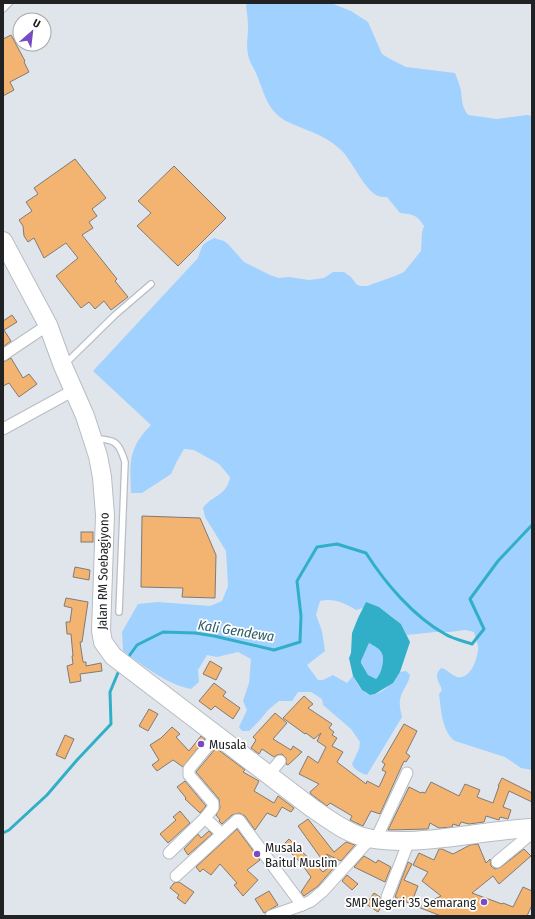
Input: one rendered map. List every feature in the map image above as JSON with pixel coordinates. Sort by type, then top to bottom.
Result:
[{"type":"main road","name":"Jalan RM Soebagiyono","points":[[3,241],[8,262],[48,325],[85,416],[98,456],[104,496],[104,552],[101,631],[103,642],[113,656],[217,735],[274,768],[312,808],[335,824],[353,833],[373,839],[424,841],[532,828]]},
{"type":"street","points":[[3,355],[48,325]]},
{"type":"street","points":[[3,429],[74,390]]},
{"type":"street","points":[[169,853],[206,818],[213,808],[213,803],[189,775],[189,769],[217,735]]},
{"type":"street","points":[[271,916],[311,901],[323,891],[373,839],[407,773]]},
{"type":"street","points":[[206,818],[222,834]]},
{"type":"street","points":[[176,876],[237,820],[240,820],[302,905]]},
{"type":"street","points":[[497,862],[532,833]]},
{"type":"street","points":[[387,897],[409,841]]},
{"type":"lane","points":[[3,9],[9,3]]},
{"type":"lane","points":[[64,366],[115,315],[151,284]]},
{"type":"lane","points":[[93,439],[107,439],[114,441],[119,446],[125,462],[119,612]]},
{"type":"shaded area","points":[[247,3],[331,3],[351,11],[368,22],[382,54],[390,59],[406,67],[455,73],[461,89],[463,107],[468,115],[497,119],[527,115],[532,116],[532,770],[521,768],[505,757],[455,741],[447,732],[439,694],[442,690],[437,679],[437,674],[441,668],[457,677],[462,677],[469,672],[474,664],[478,650],[474,632],[465,630],[407,635],[401,624],[379,607],[366,603],[363,608],[356,610],[339,602],[330,600],[320,601],[316,615],[322,631],[325,651],[307,665],[318,680],[323,680],[333,675],[347,683],[353,676],[362,690],[367,694],[372,695],[388,686],[400,672],[406,671],[410,675],[400,700],[402,717],[367,775],[356,770],[352,764],[359,749],[360,742],[351,729],[323,705],[322,699],[311,692],[298,692],[292,701],[279,701],[268,710],[249,731],[242,731],[239,727],[247,710],[243,701],[249,683],[251,659],[238,652],[217,657],[207,655],[198,670],[199,682],[191,689],[182,687],[164,679],[123,651],[122,632],[138,604],[158,602],[210,606],[222,601],[228,586],[226,551],[205,517],[203,508],[223,492],[230,477],[219,464],[194,450],[184,449],[171,474],[142,493],[131,493],[130,473],[134,449],[143,433],[151,425],[93,371],[198,258],[203,245],[214,238],[228,244],[244,262],[279,278],[289,277],[309,280],[324,278],[333,272],[344,272],[351,277],[357,285],[361,286],[367,286],[404,272],[421,251],[422,232],[424,226],[417,217],[400,213],[387,197],[379,196],[373,193],[346,156],[336,145],[286,121],[269,105],[248,56]]},
{"type":"shaded area","points":[[366,602],[379,607],[401,624],[410,642],[400,672],[393,683],[375,694],[370,695],[362,690],[353,676],[349,658],[351,653],[352,633]],"holes":[[[369,643],[377,647],[383,657],[381,671],[376,679],[368,675],[361,663]]]},
{"type":"shaded area","points":[[369,643],[378,648],[383,658],[381,670],[376,679],[368,675],[361,663]]},
{"type":"building","points":[[11,35],[12,52],[20,52],[29,72],[10,82],[14,90],[3,96],[3,39]]},
{"type":"building","points":[[75,159],[106,198],[92,209],[97,216],[89,222],[93,228],[82,235],[117,279],[115,281],[128,297],[111,310],[104,301],[95,309],[89,302],[81,308],[56,276],[78,258],[66,243],[44,258],[34,238],[28,242],[24,236],[23,226],[19,220],[32,211],[26,202],[38,194],[34,188]]},
{"type":"building","points":[[174,166],[226,218],[178,266],[137,226],[151,213],[138,201]]},
{"type":"building","points":[[12,315],[17,322],[4,330],[11,341],[3,347],[3,321]]},
{"type":"building","points":[[11,358],[23,378],[29,374],[37,384],[19,397],[9,383],[3,386],[3,362]]},
{"type":"building","points":[[142,516],[200,518],[216,555],[215,598],[182,597],[183,588],[141,587]]},
{"type":"building","points":[[81,532],[93,532],[93,542],[81,542]]},
{"type":"building","points":[[75,567],[90,570],[89,580],[73,577]]},
{"type":"building","points":[[66,598],[88,602],[82,642],[80,642],[83,662],[86,662],[86,666],[101,663],[102,671],[80,674],[81,681],[70,683],[67,666],[73,664],[73,656],[71,634],[67,634],[66,622],[70,622],[72,608],[64,606]]},
{"type":"building","points":[[210,661],[222,668],[216,680],[203,674]]},
{"type":"building","points":[[214,683],[226,692],[223,696],[240,708],[233,719],[215,706],[211,710],[199,701]]},
{"type":"building","points":[[304,696],[313,704],[308,708],[332,724],[329,728],[334,732],[332,735],[337,738],[332,746],[343,752],[337,762],[366,784],[367,781],[379,787],[386,772],[382,770],[385,764],[382,762],[404,724],[417,731],[406,753],[410,756],[406,762],[404,761],[380,814],[371,811],[363,826],[350,820],[352,816],[330,803],[327,806],[311,794],[310,792],[319,784],[299,774],[308,756],[318,763],[326,747],[317,741],[321,733],[314,739],[283,718]]},
{"type":"building","points":[[149,709],[158,714],[148,731],[139,726]]},
{"type":"building","points":[[275,713],[287,723],[273,739],[291,750],[293,746],[302,752],[288,765],[286,764],[286,758],[282,754],[274,757],[262,749],[259,754],[251,748],[256,740],[253,737]]},
{"type":"building","points":[[172,727],[180,734],[176,737],[189,751],[201,736],[205,739],[183,767],[173,760],[157,771],[152,765],[159,760],[150,745],[161,738]]},
{"type":"building","points":[[65,735],[74,739],[65,759],[56,755]]},
{"type":"building","points":[[216,748],[245,770],[243,772],[259,781],[254,791],[274,803],[278,796],[294,808],[291,812],[282,807],[276,817],[267,813],[255,830],[245,816],[239,813],[232,815],[222,824],[216,815],[220,808],[219,799],[196,772]]},
{"type":"building","points":[[502,778],[532,793],[532,802],[509,791],[503,807],[511,810],[508,819],[500,817],[499,820],[486,816],[484,822],[469,824],[461,822],[459,826],[453,824],[452,827],[439,828],[430,823],[428,829],[388,830],[409,787],[421,793],[425,793],[431,782],[459,796],[465,784],[480,790],[477,797],[493,803]]},
{"type":"building","points":[[185,781],[206,806],[200,813],[185,799],[186,798],[177,787]]},
{"type":"building","points":[[180,811],[190,823],[168,843],[160,834],[176,820],[173,817]]},
{"type":"building","points":[[308,819],[334,852],[346,842],[355,845],[341,861],[326,854],[337,864],[318,886],[304,896],[301,892],[311,877],[301,863],[283,845],[289,839],[323,872],[328,868],[298,826]]},
{"type":"building","points":[[237,829],[260,860],[247,870],[258,880],[243,896],[234,885],[237,883],[220,864],[211,875],[203,869],[200,872],[196,867]]},
{"type":"building","points":[[209,831],[212,834],[188,855],[184,849],[198,834],[201,838]]},
{"type":"building","points":[[478,844],[486,863],[490,859],[491,866],[495,869],[501,867],[524,849],[531,856],[499,884],[493,876],[472,893],[513,907],[523,887],[532,891],[532,905],[527,916],[441,916],[418,907],[441,896],[422,881],[428,872],[413,865],[419,853],[434,860],[439,849],[453,854],[470,845]]},
{"type":"building","points":[[364,856],[376,863],[378,860],[391,867],[385,882],[354,867]]},
{"type":"building","points":[[408,862],[412,864],[404,880],[418,886],[411,904],[395,897]]},
{"type":"building","points":[[347,875],[358,884],[352,890],[342,881]]},
{"type":"building","points":[[179,882],[194,892],[185,904],[177,898],[179,895],[170,888],[174,883]]},
{"type":"building","points":[[269,891],[278,905],[264,913],[255,899]]},
{"type":"building","points":[[374,893],[380,897],[381,901],[384,903],[378,912],[366,904]]},
{"type":"waterway","name":"Kali Gendewa","points":[[127,659],[137,645],[163,632],[195,633],[214,636],[274,650],[300,642],[301,616],[297,581],[317,547],[337,544],[366,553],[382,576],[411,609],[433,627],[448,636],[472,644],[484,629],[470,599],[498,561],[532,525]]},
{"type":"waterway","name":"Kali Gendewa","points":[[3,833],[9,830],[47,795],[111,724],[110,692],[120,668]]},
{"type":"place","name":"Musala","points":[[201,744]]},
{"type":"place","name":"Musala Baitul Muslim","points":[[257,854]]},
{"type":"place","name":"SMP Negeri 35 Semarang","points":[[484,902]]}]
